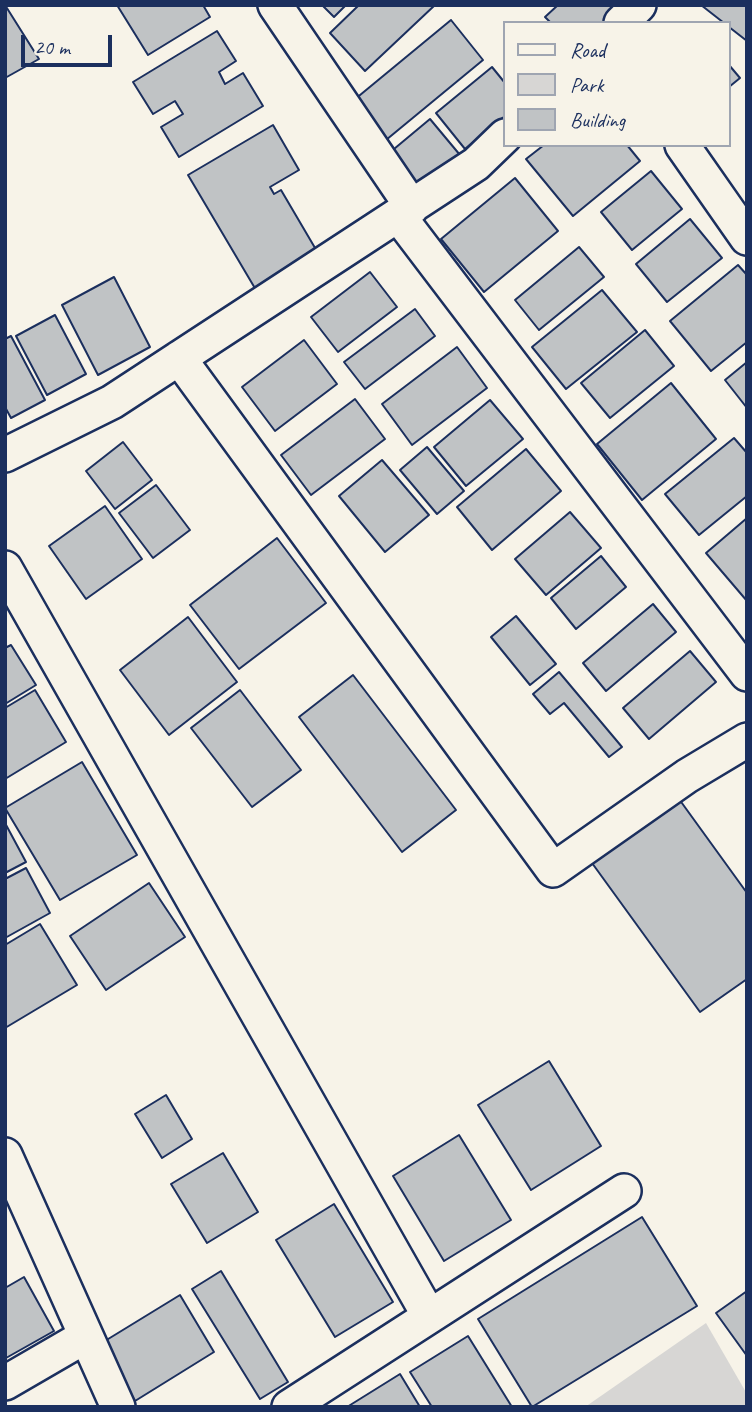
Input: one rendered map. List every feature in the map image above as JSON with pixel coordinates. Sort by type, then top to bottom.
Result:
[{"type":"street","points":[[275,5],[405,211],[747,674]]},
{"type":"street","points":[[623,21],[639,5]]},
{"type":"street","points":[[5,455],[112,402],[476,164],[504,137]]},
{"type":"street","points":[[683,147],[747,238]]},
{"type":"street","points":[[179,358],[553,870],[687,776],[747,740]]},
{"type":"street","points":[[5,568],[201,909],[428,1314]]},
{"type":"street","points":[[7,1164],[118,1407]]},
{"type":"street","points":[[289,1407],[428,1314],[624,1191]]},
{"type":"street","points":[[5,1383],[86,1336]]},
{"type":"green space","points":[[706,1323],[747,1394],[747,1407],[585,1407]]},
{"type":"building","points":[[5,5],[39,59],[5,78]]},
{"type":"building","points":[[117,5],[203,5],[210,17],[148,55]]},
{"type":"building","points":[[322,5],[346,5],[334,17]]},
{"type":"building","points":[[359,5],[435,5],[365,71],[330,33]]},
{"type":"building","points":[[558,5],[625,5],[607,21],[549,21],[545,17]]},
{"type":"building","points":[[701,5],[747,5],[747,41],[731,29],[731,21],[721,21]]},
{"type":"building","points":[[451,20],[483,60],[386,140],[354,100]]},
{"type":"building","points":[[217,31],[236,61],[219,72],[225,84],[243,73],[263,106],[179,157],[161,127],[183,114],[175,101],[153,114],[133,82]]},
{"type":"building","points":[[492,67],[504,82],[504,117],[465,149],[436,113]]},
{"type":"building","points":[[731,67],[740,78],[731,85]]},
{"type":"building","points":[[430,119],[460,155],[418,190],[388,154]]},
{"type":"building","points":[[273,125],[299,170],[270,187],[274,194],[281,190],[318,253],[256,290],[188,175]]},
{"type":"building","points":[[541,147],[629,147],[640,161],[573,216],[526,159]]},
{"type":"building","points":[[651,171],[682,209],[632,250],[601,212]]},
{"type":"building","points":[[515,178],[558,231],[484,292],[441,239]]},
{"type":"building","points":[[690,219],[722,258],[667,302],[636,264]]},
{"type":"building","points":[[579,247],[604,277],[539,330],[515,300]]},
{"type":"building","points":[[738,265],[747,275],[747,342],[711,371],[670,321]]},
{"type":"building","points":[[370,272],[397,307],[338,352],[311,317]]},
{"type":"building","points":[[114,277],[150,347],[98,375],[62,305]]},
{"type":"building","points":[[602,290],[637,332],[566,389],[532,347]]},
{"type":"building","points":[[415,309],[435,336],[365,389],[344,362]]},
{"type":"building","points":[[55,315],[86,374],[47,395],[16,336]]},
{"type":"building","points":[[645,330],[674,366],[610,418],[581,383]]},
{"type":"building","points":[[11,336],[45,400],[11,418],[5,407],[5,339]]},
{"type":"building","points":[[304,340],[337,384],[275,431],[242,387]]},
{"type":"building","points":[[457,347],[487,388],[412,445],[382,404]]},
{"type":"building","points":[[747,362],[747,408],[725,380]]},
{"type":"building","points":[[671,383],[716,439],[642,500],[597,444]]},
{"type":"building","points":[[355,399],[385,439],[311,495],[281,455]]},
{"type":"building","points":[[490,400],[523,439],[466,486],[434,447]]},
{"type":"building","points":[[734,438],[747,453],[747,496],[699,535],[665,494]]},
{"type":"building","points":[[123,442],[152,480],[115,509],[86,471]]},
{"type":"building","points":[[427,447],[464,491],[437,514],[400,470]]},
{"type":"building","points":[[526,449],[561,491],[492,550],[457,507]]},
{"type":"building","points":[[382,460],[429,515],[385,552],[339,496]]},
{"type":"building","points":[[156,485],[190,530],[153,558],[119,513]]},
{"type":"building","points":[[105,506],[142,559],[86,599],[49,546]]},
{"type":"building","points":[[570,512],[601,548],[546,595],[515,559]]},
{"type":"building","points":[[747,518],[747,601],[706,553]]},
{"type":"building","points":[[277,538],[326,603],[239,669],[190,605]]},
{"type":"building","points":[[601,556],[626,587],[576,629],[551,598]]},
{"type":"building","points":[[653,604],[676,632],[606,691],[583,663]]},
{"type":"building","points":[[516,616],[556,664],[530,685],[491,637]]},
{"type":"building","points":[[188,617],[237,682],[169,735],[120,670]]},
{"type":"building","points":[[11,645],[36,685],[5,704],[5,648]]},
{"type":"building","points":[[690,651],[716,682],[649,739],[623,708]]},
{"type":"building","points":[[559,672],[622,747],[609,757],[564,703],[550,714],[533,694]]},
{"type":"building","points":[[353,675],[456,810],[402,852],[299,717]]},
{"type":"building","points":[[35,690],[66,742],[5,779],[5,708]]},
{"type":"building","points":[[240,690],[301,770],[252,807],[191,728]]},
{"type":"building","points":[[82,762],[137,855],[60,900],[5,808]]},
{"type":"building","points":[[679,799],[747,893],[747,979],[700,1012],[592,863]]},
{"type":"building","points":[[5,823],[26,862],[5,873]]},
{"type":"building","points":[[26,868],[50,913],[5,938],[5,879]]},
{"type":"building","points":[[149,883],[185,937],[106,990],[70,936]]},
{"type":"building","points":[[40,924],[77,985],[5,1028],[5,945]]},
{"type":"building","points":[[549,1061],[601,1146],[531,1190],[478,1105]]},
{"type":"building","points":[[166,1095],[192,1139],[162,1158],[135,1114]]},
{"type":"building","points":[[459,1135],[511,1220],[444,1261],[393,1176]]},
{"type":"building","points":[[223,1153],[258,1212],[207,1243],[171,1184]]},
{"type":"building","points":[[334,1204],[393,1302],[335,1337],[276,1240]]},
{"type":"building","points":[[642,1217],[697,1306],[532,1407],[478,1319]]},
{"type":"building","points":[[221,1271],[288,1382],[260,1399],[192,1289]]},
{"type":"building","points":[[24,1277],[54,1331],[6,1358],[5,1288]]},
{"type":"building","points":[[747,1291],[747,1356],[716,1313]]},
{"type":"building","points":[[180,1295],[214,1352],[135,1401],[100,1344]]},
{"type":"building","points":[[468,1336],[512,1407],[432,1407],[410,1372]]},
{"type":"building","points":[[400,1374],[420,1407],[347,1407]]}]
